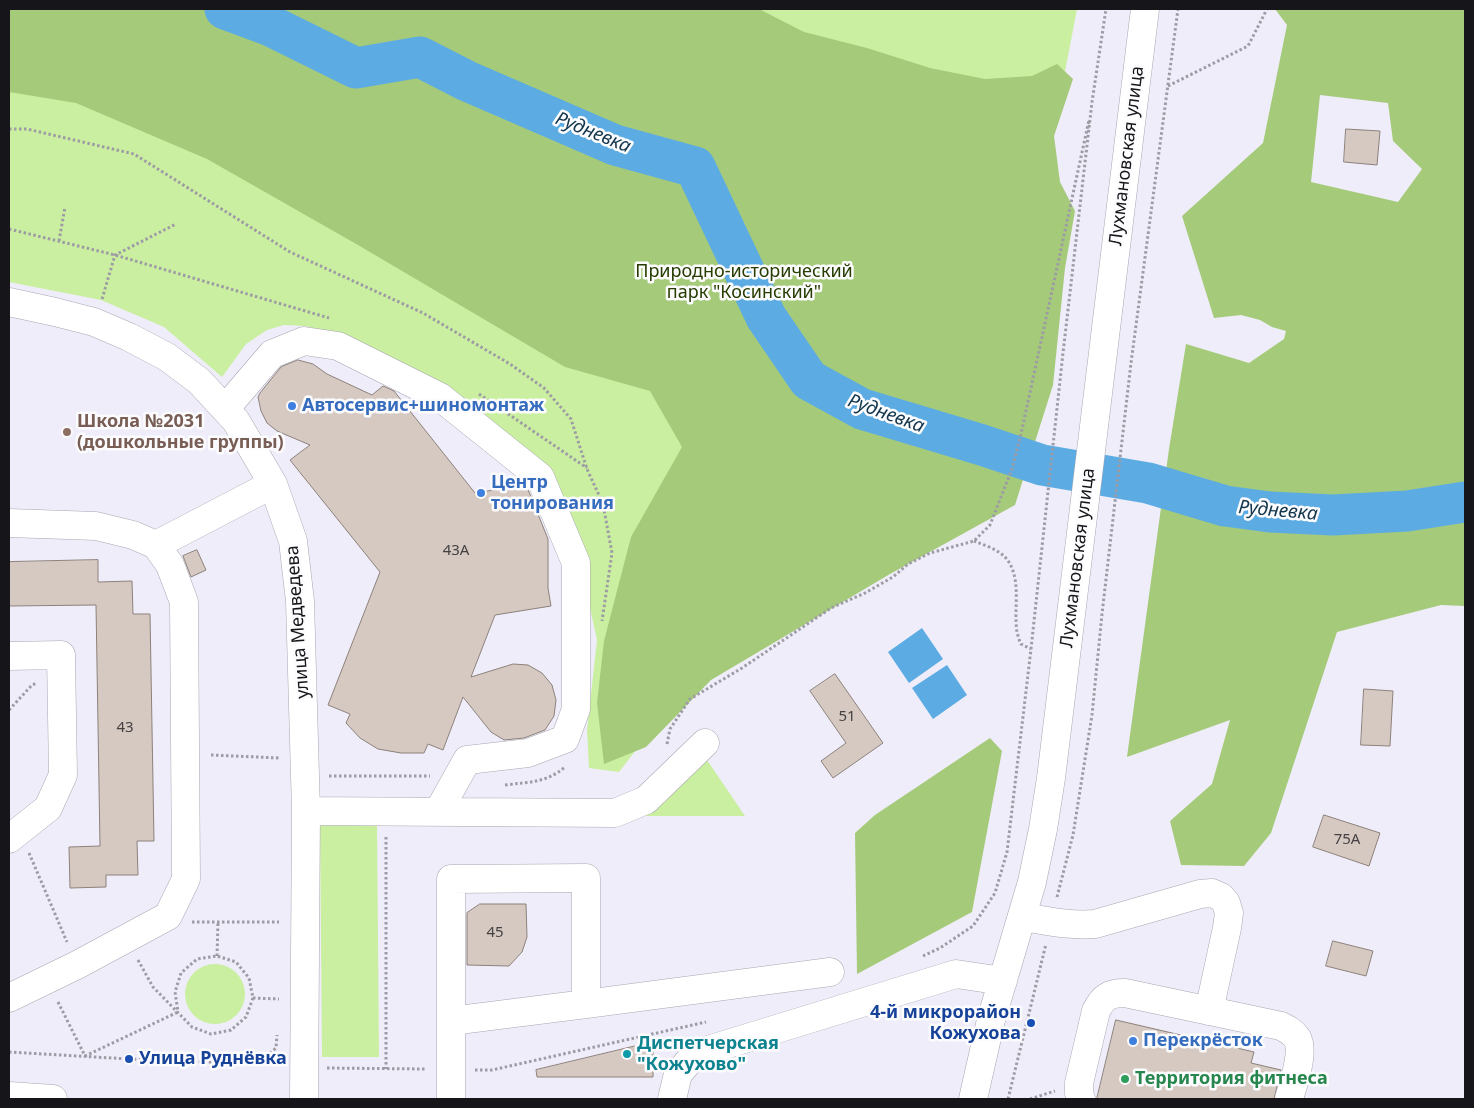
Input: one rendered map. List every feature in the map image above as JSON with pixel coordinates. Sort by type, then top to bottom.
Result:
[{"type":"street","name":"Лухмановская улица","points":[[974,1099],[991,1020],[1032,882],[1048,795],[1145,9]]},
{"type":"street","name":"улица Медведева","points":[[9,302],[94,322],[129,337],[167,357],[199,381],[236,421],[273,484],[293,541],[300,601],[306,811],[304,1099]]},
{"type":"street","points":[[225,409],[272,354],[304,341],[338,346],[440,396],[540,477],[576,563],[576,709],[565,739],[528,753],[467,760],[438,812]]},
{"type":"street","points":[[156,545],[273,484]]},
{"type":"street","points":[[9,523],[96,526],[133,535],[156,545],[170,565],[184,602],[186,879],[168,916],[77,965],[9,998]]},
{"type":"street","points":[[9,656],[61,656],[62,668],[63,775],[48,808],[14,835]]},
{"type":"street","points":[[306,811],[615,813],[646,800],[705,744]]},
{"type":"street","points":[[451,1099],[452,879],[586,878],[586,1004]]},
{"type":"street","points":[[1022,917],[1082,925],[1095,924],[1200,894],[1212,893],[1221,897],[1226,903],[1229,913],[1209,1011]]},
{"type":"street","points":[[451,1022],[830,972]]},
{"type":"street","points":[[672,1099],[678,1074],[695,1054],[956,974],[1003,981]]},
{"type":"street","points":[[1081,1099],[1079,1084],[1096,1011],[1100,1003],[1116,993],[1125,993],[1281,1026],[1290,1030],[1300,1046],[1300,1055],[1289,1099]]},
{"type":"street","points":[[9,1096],[53,1099]]},
{"type":"path","points":[[916,960],[940,948],[973,926],[995,893],[1007,852],[1092,102],[1106,9]]},
{"type":"path","points":[[1102,614],[1131,363],[1178,9]]},
{"type":"path","points":[[1168,86],[1248,46],[1267,9]]},
{"type":"path","points":[[666,748],[670,729],[690,699],[742,668],[831,608],[865,593],[893,577],[908,564],[930,553],[974,541],[990,525],[1014,463],[1021,434],[1092,102]]},
{"type":"path","points":[[9,128],[27,129],[134,154],[290,252],[422,313],[510,364],[544,388],[571,420],[588,469]]},
{"type":"path","points":[[59,241],[66,207]]},
{"type":"path","points":[[94,322],[115,255],[176,224]]},
{"type":"path","points":[[974,541],[1004,556],[1012,568],[1017,591],[1017,632],[1021,644],[1031,649]]},
{"type":"path","points":[[9,710],[32,685],[62,668]]},
{"type":"path","points":[[185,754],[279,758],[279,766]]},
{"type":"path","points":[[323,776],[457,776]]},
{"type":"path","points":[[386,811],[386,1069]]},
{"type":"path","points":[[14,835],[77,965]]},
{"type":"path","points":[[156,922],[279,922],[279,913]]},
{"type":"path","points":[[217,956],[218,922]]},
{"type":"path","points":[[126,938],[153,987],[192,1027],[211,1034],[231,1030],[246,1017],[253,998],[249,978],[236,962],[217,956],[197,959],[181,972],[175,992],[178,1012]]},
{"type":"path","points":[[47,979],[85,1056]]},
{"type":"path","points":[[253,998],[279,998],[279,1008]]},
{"type":"path","points":[[85,1056],[178,1012]]},
{"type":"path","points":[[321,1067],[492,1070],[713,1020]]},
{"type":"path","points":[[9,1052],[257,1064],[276,1048],[277,1033]]},
{"type":"green space","name":"Природно-исторический парк \"Косинский\"","points":[[9,9],[1077,9],[986,483],[669,707],[619,772],[589,768],[587,730],[597,640],[571,521],[552,478],[347,336],[305,326],[284,325],[267,330],[246,344],[222,377],[164,327],[101,300],[9,282]]},
{"type":"green space","name":"Природно-исторический парк \"Косинский\"","points":[[9,9],[759,9],[804,32],[867,48],[930,68],[985,79],[1032,76],[1057,64],[1073,79],[1054,136],[1060,182],[1075,211],[1065,268],[1053,385],[1015,505],[890,574],[711,680],[646,747],[604,764],[597,703],[604,641],[631,537],[682,447],[650,391],[565,367],[207,159],[76,103],[9,92]]},
{"type":"green space","points":[[1275,9],[1465,9],[1465,487],[1457,490],[1465,491],[1465,606],[1441,605],[1337,632],[1271,833],[1244,866],[1181,865],[1170,821],[1212,784],[1230,720],[1127,757],[1169,449],[1186,344],[1249,363],[1284,339],[1286,331],[1272,327],[1260,320],[1241,315],[1214,318],[1182,216],[1263,143],[1287,25]],"holes":[[[1320,95],[1388,103],[1393,141],[1422,169],[1398,202],[1311,182]]]},
{"type":"green space","points":[[990,738],[1002,751],[972,912],[857,974],[855,833],[875,815]]},
{"type":"green space","points":[[705,757],[745,816],[641,816]]},
{"type":"green space","points":[[377,823],[379,1057],[322,1057],[320,824]]},
{"type":"green space","points":[[215,964],[232,969],[240,977],[245,994],[240,1011],[232,1019],[215,1024],[198,1019],[190,1011],[185,994],[190,977],[198,969]]},
{"type":"water","points":[[922,628],[943,659],[909,683],[888,652]]},
{"type":"water","points":[[947,665],[967,695],[933,719],[912,688]]},
{"type":"building","points":[[1346,129],[1380,131],[1377,165],[1344,162]]},
{"type":"building","points":[[298,360],[313,364],[327,374],[372,395],[383,386],[394,391],[475,493],[525,485],[527,487],[548,539],[548,588],[551,606],[495,615],[471,677],[513,664],[528,665],[542,673],[552,685],[556,700],[554,716],[545,730],[524,738],[504,740],[491,732],[463,697],[443,750],[428,744],[424,753],[401,753],[378,749],[360,738],[346,723],[350,714],[328,705],[380,572],[290,460],[310,445],[277,431],[267,423],[261,411],[258,397],[260,393],[281,367]]},
{"type":"building","points":[[197,550],[206,570],[191,577],[183,556]]},
{"type":"building","points":[[98,560],[98,582],[132,581],[133,614],[150,614],[154,841],[137,841],[138,875],[106,875],[106,887],[70,888],[69,847],[100,846],[96,605],[9,606],[9,562]]},
{"type":"building","points":[[835,674],[883,743],[833,778],[821,761],[846,743],[810,691]]},
{"type":"building","points":[[1364,689],[1393,691],[1390,746],[1361,745]]},
{"type":"building","points":[[1324,815],[1380,833],[1369,866],[1313,847]]},
{"type":"building","points":[[480,904],[526,904],[527,937],[522,952],[509,966],[467,965],[467,913]]},
{"type":"building","points":[[1333,941],[1373,951],[1366,976],[1326,966]]},
{"type":"building","points":[[1116,1020],[1254,1052],[1251,1063],[1281,1070],[1274,1099],[1097,1099]]},
{"type":"building","name":"Диспетчерская \"Кожухово\"","points":[[653,1042],[653,1077],[537,1077],[536,1070]]},
{"type":"waterway","name":"Рудневка","points":[[225,9],[271,26],[356,68],[420,57],[467,81],[615,145],[695,167],[766,317],[809,380],[862,409],[1042,465],[1148,483],[1225,506],[1270,512],[1333,515],[1407,511],[1465,502]]},
{"type":"place","name":"Автосервис+шиномонтаж","points":[[292,406]]},
{"type":"place","name":"Школа №2031 (дошкольные группы)","points":[[67,432]]},
{"type":"place","name":"Центр тонирования","points":[[481,493]]},
{"type":"place","name":"4-й микрорайон Кожухова","points":[[1031,1023]]},
{"type":"place","name":"Перекрёсток","points":[[1133,1041]]},
{"type":"place","name":"Диспетчерская \"Кожухово\"","points":[[627,1054]]},
{"type":"place","name":"Улица Руднёвка","points":[[129,1059]]},
{"type":"place","name":"Территория фитнеса","points":[[1125,1079]]}]
